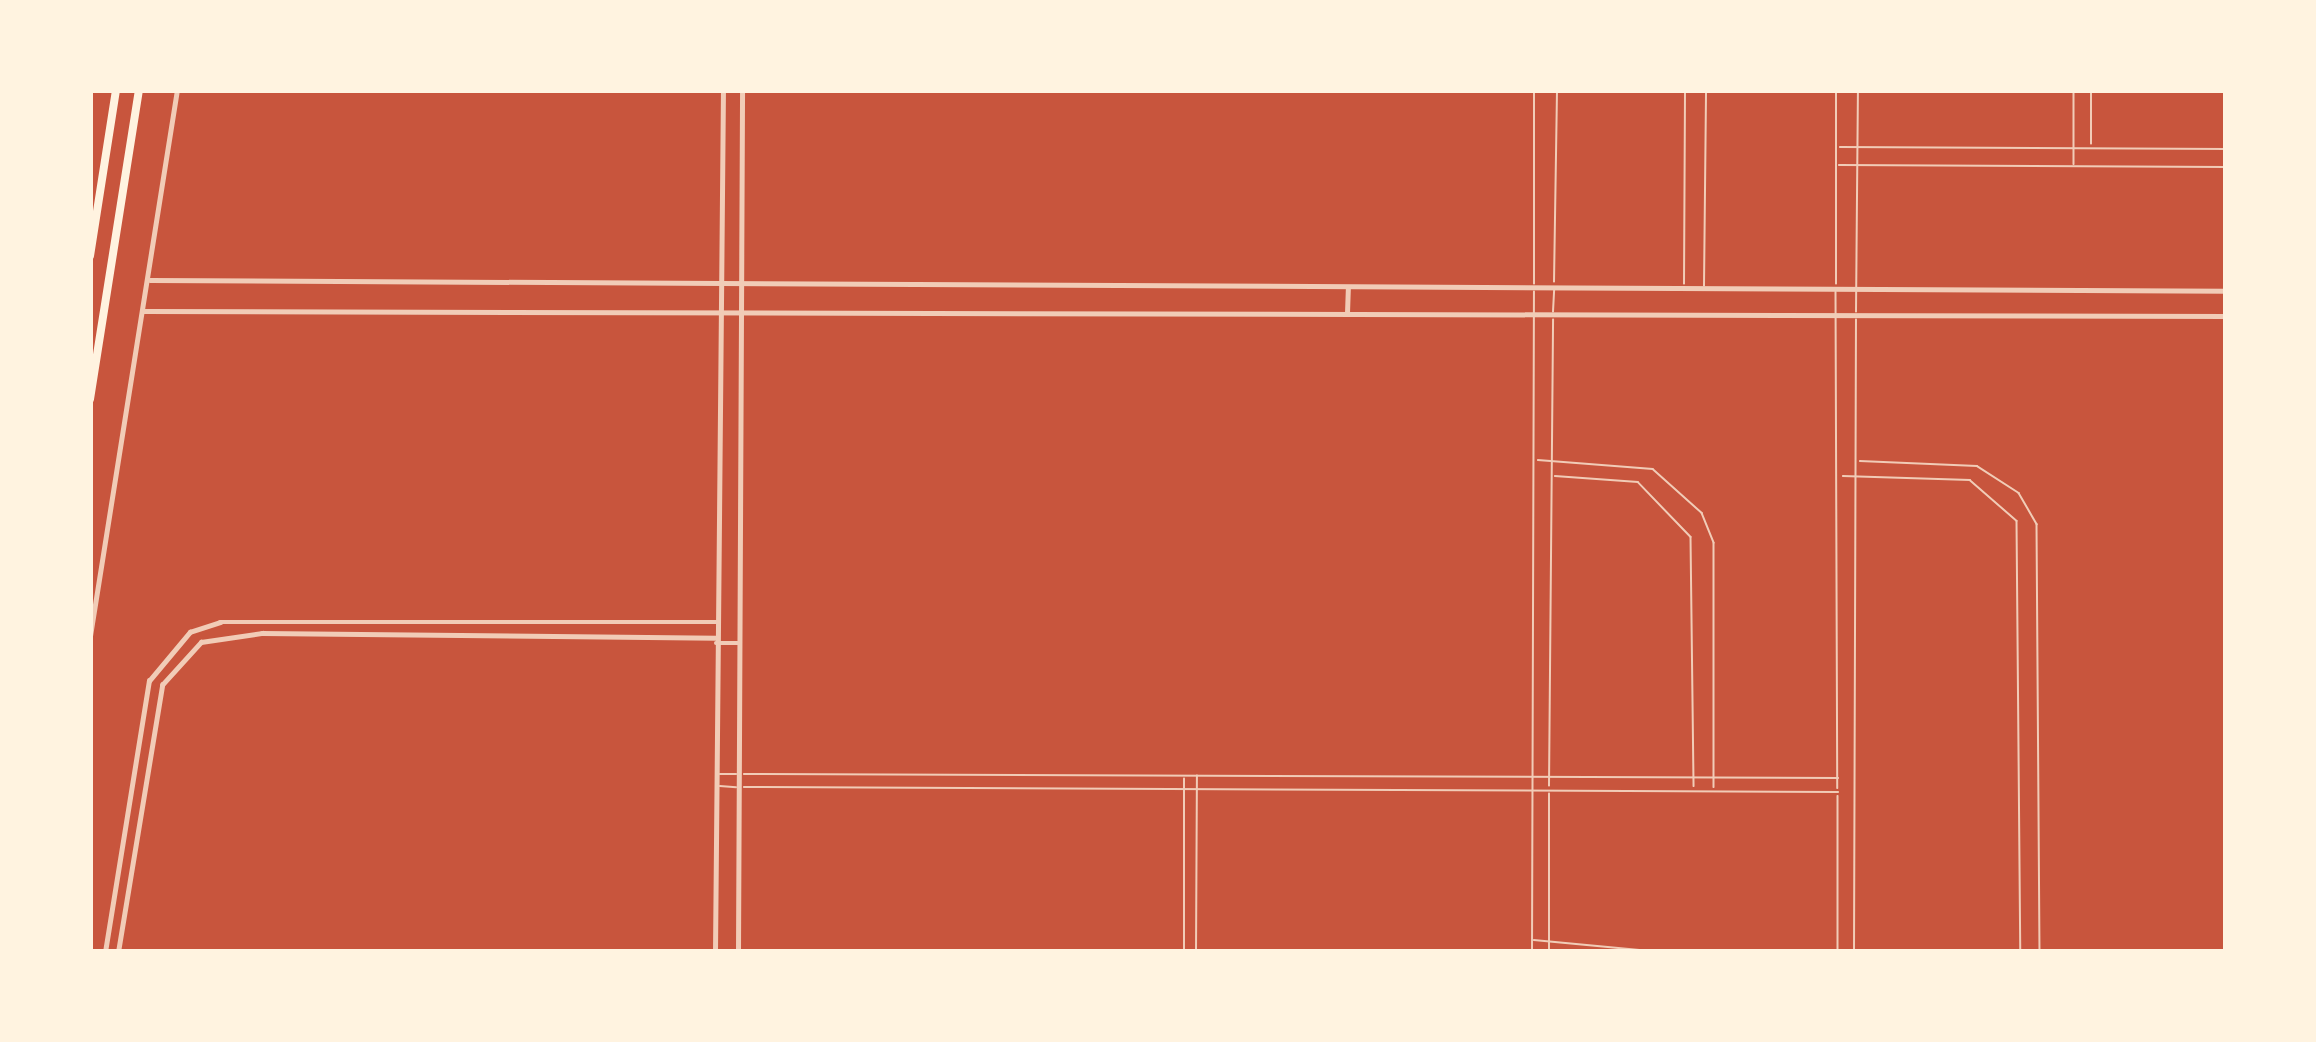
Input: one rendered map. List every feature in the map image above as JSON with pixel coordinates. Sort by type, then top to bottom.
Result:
[{"type":"highway","points":[[90,256],[116,90]]},
{"type":"highway","points":[[90,399],[140,90]]},
{"type":"street","points":[[90,636],[177,90]]},
{"type":"street","points":[[715,952],[723,90]]},
{"type":"street","points":[[737,952],[742,90]]},
{"type":"street","points":[[150,280],[720,288],[2226,291]]},
{"type":"street","points":[[1347,313],[1348,289]]},
{"type":"street","points":[[144,311],[1347,313],[1836,319],[2226,316]]},
{"type":"street","points":[[261,622],[262,633]]},
{"type":"street","points":[[567,622],[568,634]]},
{"type":"street","points":[[105,952],[132,780],[165,653],[205,626],[717,622]]},
{"type":"street","points":[[433,624],[433,635]]},
{"type":"street","points":[[118,952],[146,781],[172,668],[201,642],[262,633],[568,634],[739,643]]},
{"type":"street","points":[[132,780],[146,781]]},
{"type":"lane","points":[[1532,952],[1534,90]]},
{"type":"lane","points":[[1549,952],[1557,90]]},
{"type":"lane","points":[[1684,290],[1685,90]]},
{"type":"lane","points":[[1704,290],[1706,90]]},
{"type":"lane","points":[[1836,90],[1838,952]]},
{"type":"lane","points":[[1854,952],[1858,90]]},
{"type":"lane","points":[[2074,90],[2074,166]]},
{"type":"lane","points":[[2091,90],[2091,166]]},
{"type":"lane","points":[[1836,147],[2226,148]]},
{"type":"lane","points":[[1835,165],[2226,166]]},
{"type":"lane","points":[[1533,460],[1654,469],[1702,513],[1714,543],[1714,791]]},
{"type":"lane","points":[[1839,461],[1977,466],[2019,494],[2037,524],[2040,952]]},
{"type":"lane","points":[[1533,476],[1638,482],[1684,523],[1695,552],[1694,791]]},
{"type":"lane","points":[[1839,476],[1970,480],[2017,520],[2021,952]]},
{"type":"lane","points":[[716,774],[1838,778]]},
{"type":"lane","points":[[1184,775],[1184,952]]},
{"type":"lane","points":[[1196,952],[1197,775]]},
{"type":"lane","points":[[716,786],[1838,793]]},
{"type":"lane","points":[[1532,940],[1660,952]]}]
